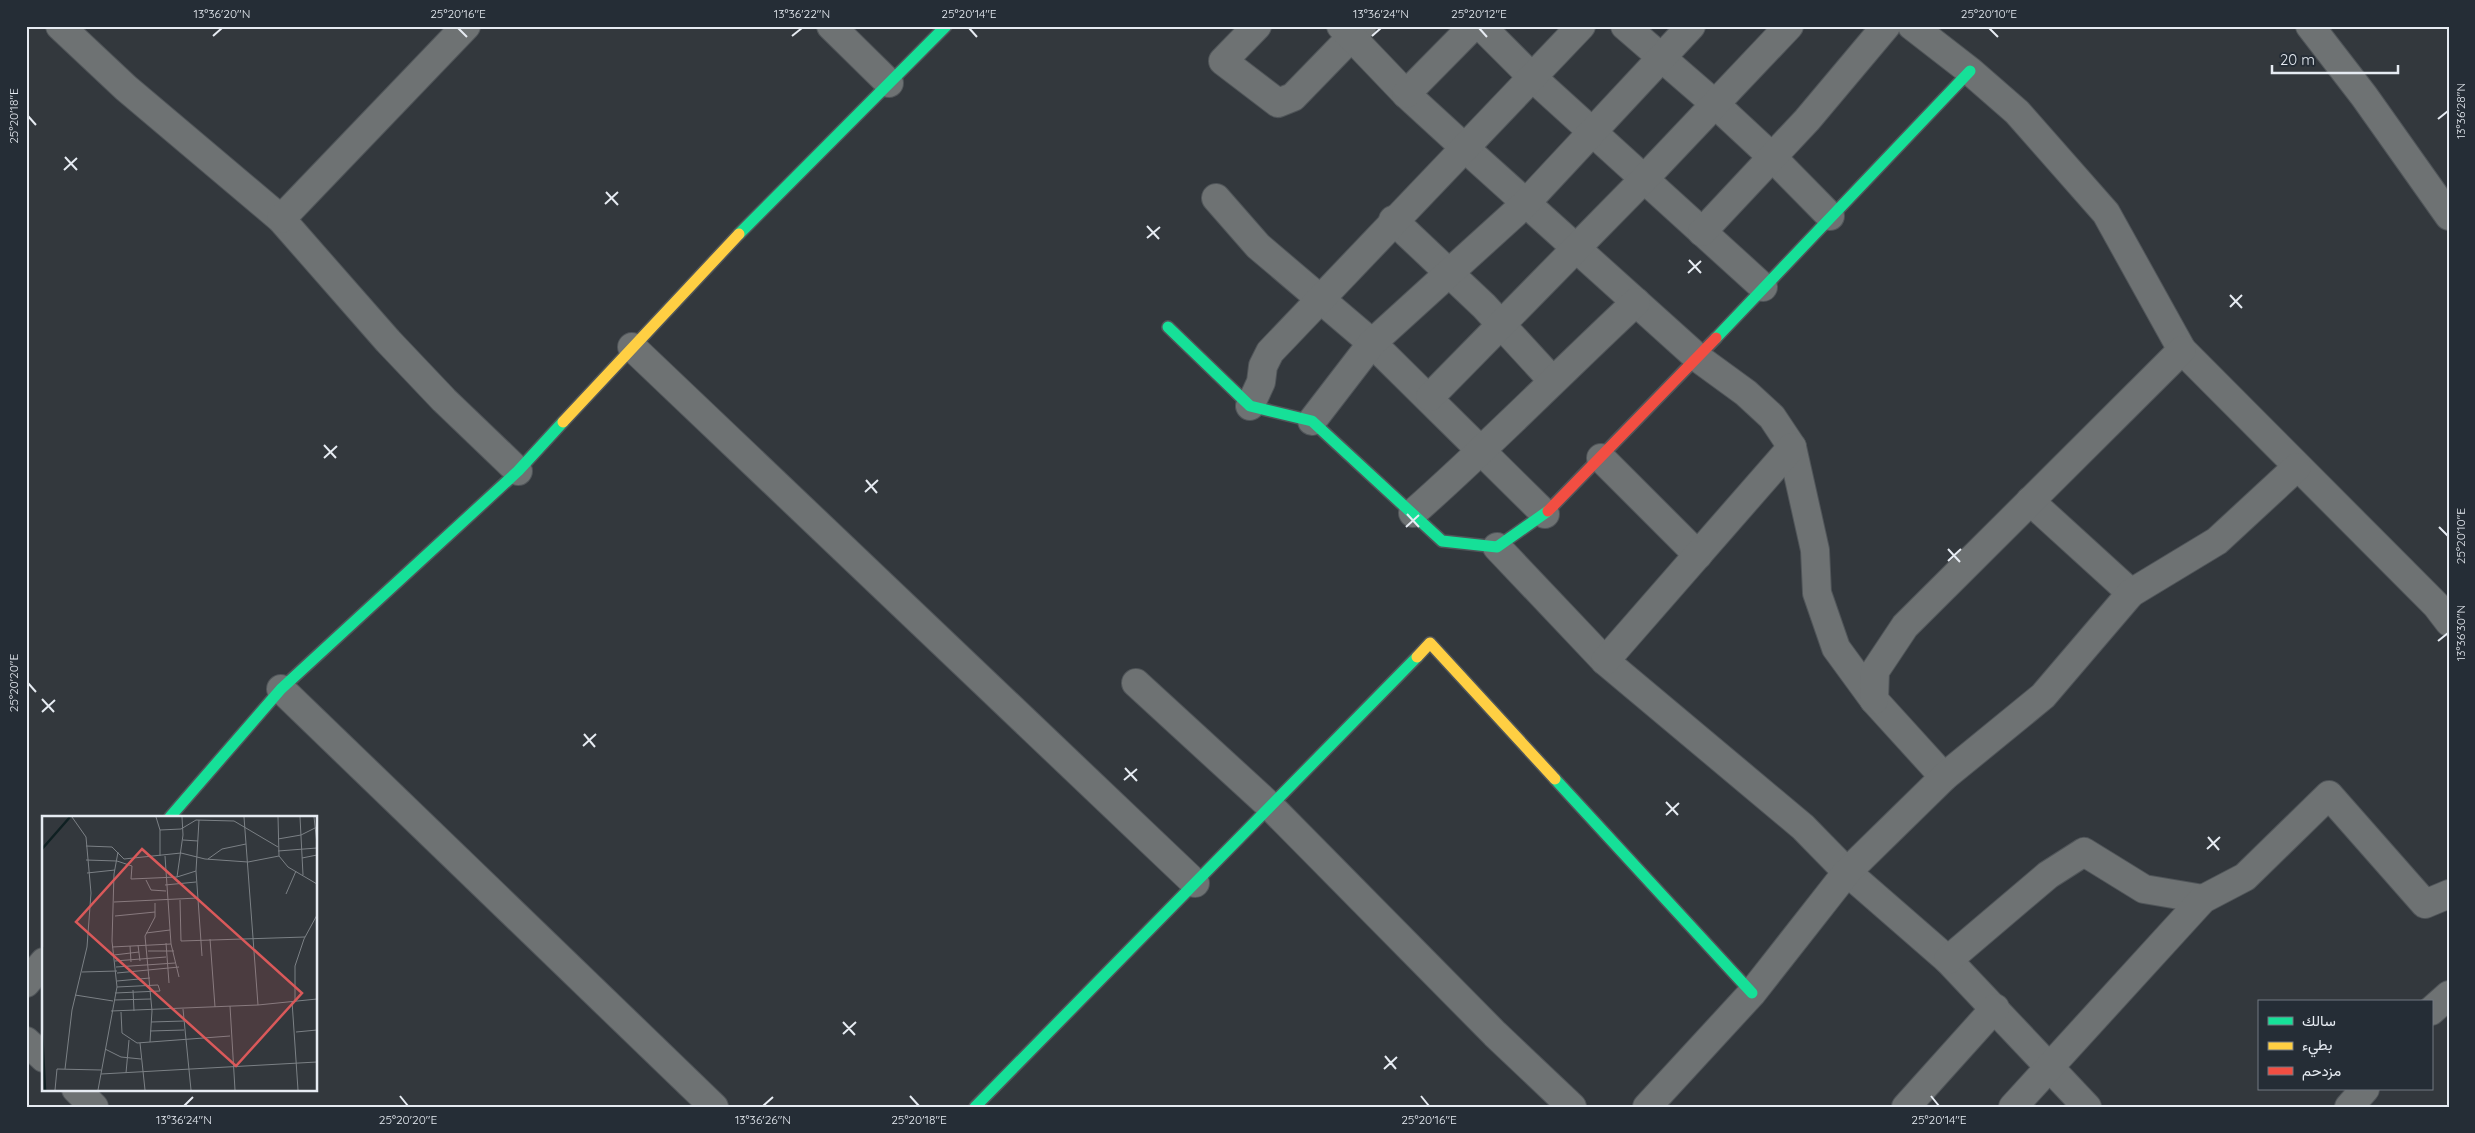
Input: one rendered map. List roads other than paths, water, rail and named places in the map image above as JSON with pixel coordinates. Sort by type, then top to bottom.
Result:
[{"type":"street","points":[[60,26],[126,88],[281,219],[388,342],[518,470]]},
{"type":"street","points":[[281,219],[466,26]]},
{"type":"street","points":[[830,26],[889,83]]},
{"type":"street","points":[[171,816],[281,689],[518,470],[709,264],[946,26]]},
{"type":"street","points":[[1257,26],[1223,61],[1278,103],[1293,97],[1352,30],[1406,94],[1698,358],[1746,393],[1772,417],[1792,447],[1815,550],[1817,593],[1836,648],[1874,700],[1944,777]]},
{"type":"street","points":[[1406,94],[1473,26]]},
{"type":"street","points":[[1481,26],[1532,77],[1763,287]]},
{"type":"street","points":[[1250,406],[1261,382],[1263,366],[1270,352],[1394,220],[1466,149],[1581,26]]},
{"type":"street","points":[[1625,26],[1715,104],[1771,156],[1830,216]]},
{"type":"street","points":[[1312,421],[1372,343],[1526,203],[1660,57],[1691,26]]},
{"type":"street","points":[[1430,397],[1644,179],[1789,26]]},
{"type":"street","points":[[1702,232],[1771,156],[1807,120],[1886,26]]},
{"type":"street","points":[[1912,26],[1970,71],[2017,112],[2106,213],[2182,350],[2436,606],[2449,622]]},
{"type":"street","points":[[2310,26],[2364,96],[2449,216]]},
{"type":"street","points":[[1168,327],[1250,406],[1312,421],[1442,541],[1497,547],[1546,514],[1698,358],[1830,216],[1970,71]]},
{"type":"street","points":[[1216,198],[1258,246],[1372,343],[1430,397],[1481,452],[1546,514]]},
{"type":"street","points":[[1394,220],[1500,324],[1552,380]]},
{"type":"street","points":[[1413,513],[1481,452],[1552,380],[1636,302]]},
{"type":"street","points":[[632,347],[1195,883]]},
{"type":"street","points":[[1874,700],[1875,671],[1905,626],[2182,350]]},
{"type":"street","points":[[1605,661],[1792,447]]},
{"type":"street","points":[[1601,458],[1698,555]]},
{"type":"street","points":[[1647,1107],[1752,994],[1847,872],[1944,777],[2044,696],[2131,593],[2218,541],[2297,467]]},
{"type":"street","points":[[2030,502],[2131,593]]},
{"type":"street","points":[[1497,547],[1605,661],[1803,828],[1847,872],[1948,960],[2087,1107]]},
{"type":"street","points":[[975,1107],[1430,643],[1752,994]]},
{"type":"street","points":[[1136,683],[1270,806],[1495,1034],[1572,1107]]},
{"type":"street","points":[[281,689],[714,1107]]},
{"type":"street","points":[[2013,1107],[2203,899],[2245,876],[2329,795],[2425,904],[2449,894]]},
{"type":"street","points":[[1948,960],[2048,875],[2084,852],[2144,889],[2203,899]]},
{"type":"street","points":[[26,983],[42,964]]},
{"type":"street","points":[[2432,1010],[2449,995]]},
{"type":"street","points":[[1906,1107],[1995,1008]]},
{"type":"street","points":[[26,1041],[42,1056]]},
{"type":"street","points":[[77,1090],[94,1107]]},
{"type":"street","points":[[2349,1107],[2364,1090]]}]
